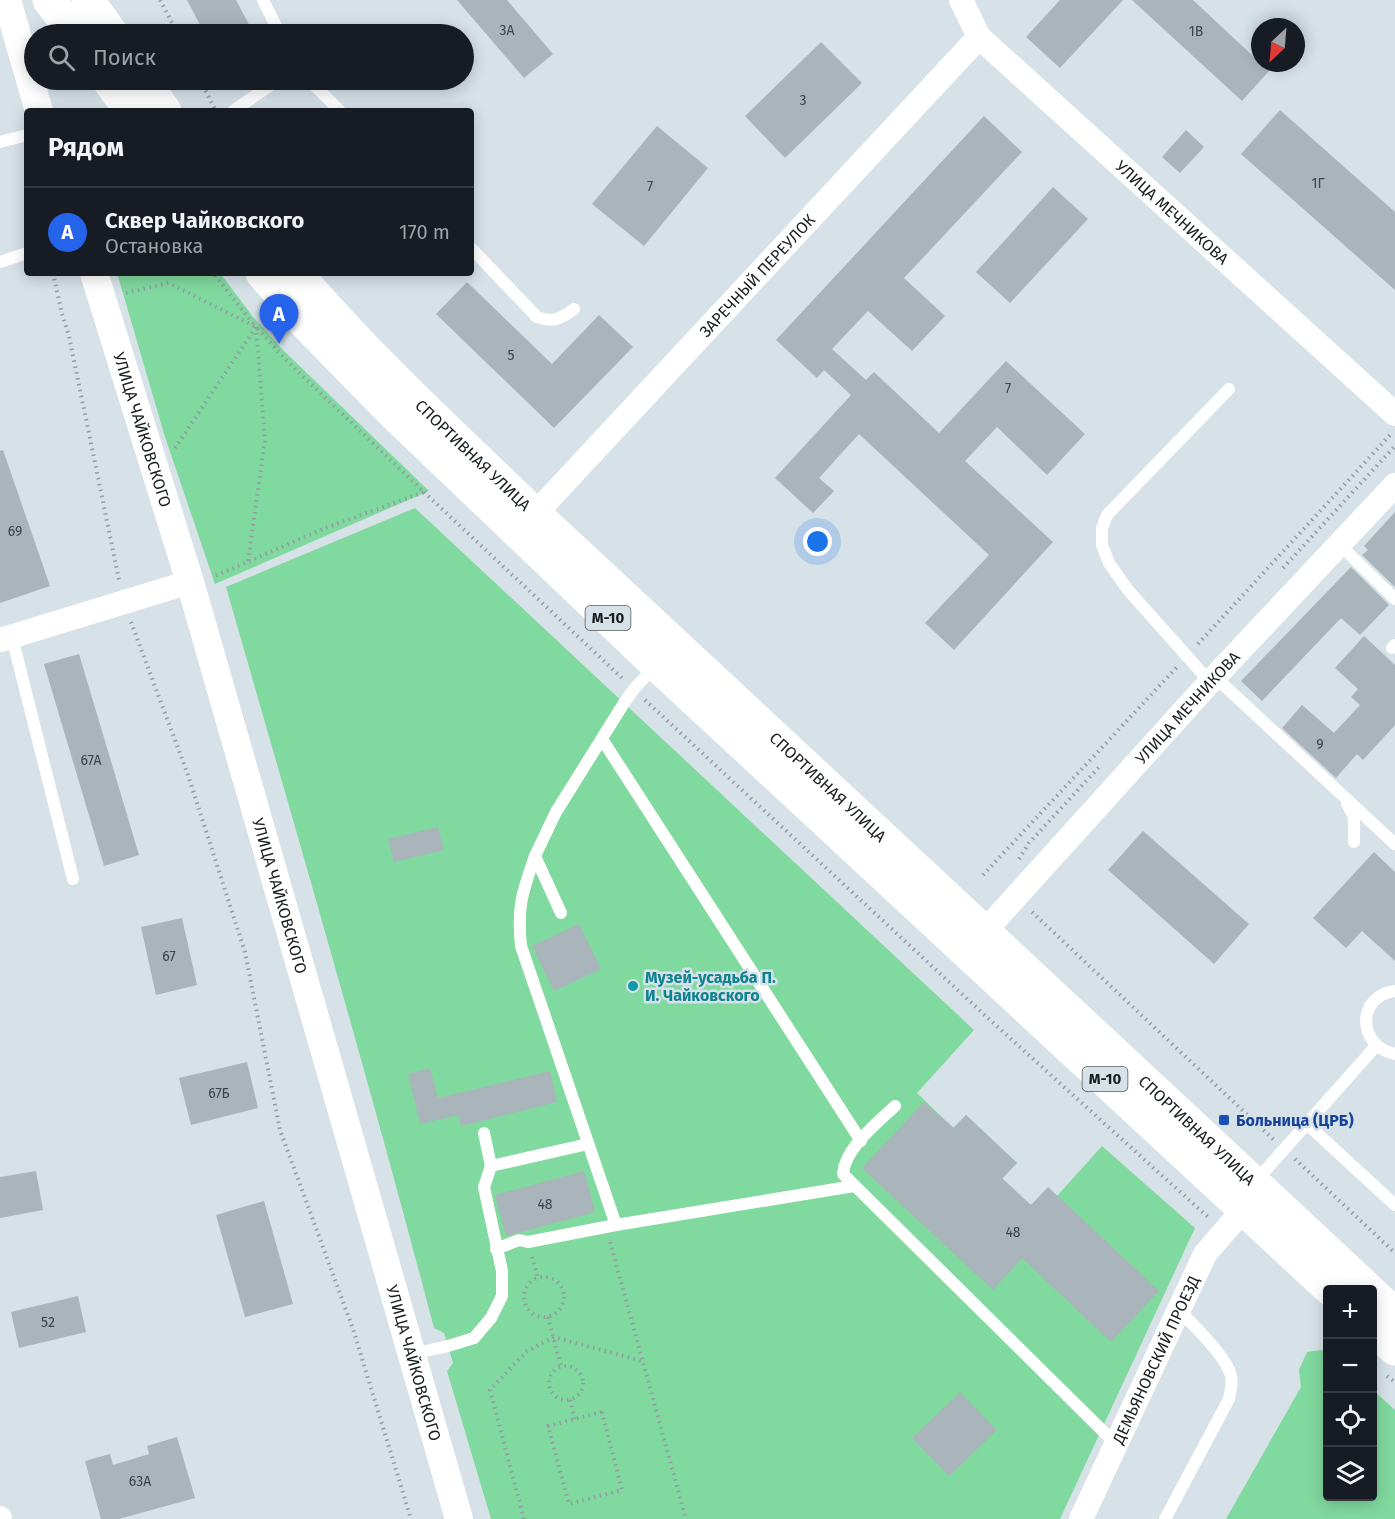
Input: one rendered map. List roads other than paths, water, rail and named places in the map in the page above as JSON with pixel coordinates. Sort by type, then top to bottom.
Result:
[{"type":"highway","points":[[49,0],[67,24]]},
{"type":"highway","points":[[88,0],[105,24]]},
{"type":"highway","points":[[126,90],[150,103]]},
{"type":"highway","name":"СПОРТИВНАЯ УЛИЦА","points":[[265,276],[302,320],[392,412],[657,665],[1326,1285]]},
{"type":"highway","name":"СПОРТИВНАЯ УЛИЦА","points":[[299,276],[334,317],[406,391],[984,932],[1241,1207],[1362,1285]]},
{"type":"highway","name":"СПОРТИВНАЯ УЛИЦА","points":[[1377,1297],[1395,1314]]},
{"type":"highway","points":[[1377,1333],[1395,1349]]},
{"type":"street","points":[[7,0],[24,59]]},
{"type":"street","name":"УЛИЦА МЕЧНИКОВА","points":[[960,0],[979,37],[1395,414]]},
{"type":"street","name":"ЗАРЕЧНЫЙ ПЕРЕУЛОК","points":[[535,514],[979,37]]},
{"type":"street","points":[[33,90],[38,108]]},
{"type":"street","name":"УЛИЦА ЧАЙКОВСКОГО","points":[[95,276],[200,580],[459,1519]]},
{"type":"street","name":"УЛИЦА МЕЧНИКОВА","points":[[984,932],[1213,680],[1395,485]]},
{"type":"street","points":[[6,638],[200,580]]},
{"type":"street","name":"ДЕМЬЯНОВСКИЙ ПРОЕЗД","points":[[1081,1519],[1205,1254],[1241,1207]]},
{"type":"lane","points":[[263,0],[275,24]]},
{"type":"lane","points":[[237,108],[263,90]]},
{"type":"lane","points":[[319,90],[337,108]]},
{"type":"lane","points":[[0,142],[24,136]]},
{"type":"lane","points":[[474,251],[537,317],[549,322],[562,318],[574,309]]},
{"type":"lane","points":[[0,262],[24,254]]},
{"type":"lane","points":[[1229,389],[1107,515],[1102,528],[1102,545],[1109,563],[1128,590],[1186,657],[1395,844]]},
{"type":"lane","points":[[1340,544],[1395,599]]},
{"type":"lane","points":[[6,638],[73,879]]},
{"type":"lane","points":[[610,1226],[588,1144],[521,946],[518,919],[521,894],[535,856],[556,812],[634,689],[657,665]]},
{"type":"lane","points":[[602,739],[861,1141]]},
{"type":"lane","points":[[1342,795],[1354,817],[1354,842]]},
{"type":"lane","points":[[535,856],[561,913]]},
{"type":"lane","points":[[1395,991],[1387,992],[1376,999],[1368,1010],[1366,1022],[1368,1035],[1376,1046],[1395,1054]]},
{"type":"lane","points":[[1241,1207],[1284,1149],[1376,1046]]},
{"type":"lane","points":[[894,1106],[850,1151],[844,1163],[843,1174],[1117,1445]]},
{"type":"lane","points":[[1307,1124],[1395,1204]]},
{"type":"lane","points":[[412,1354],[474,1338],[491,1318],[502,1296],[502,1271],[484,1187],[491,1166],[484,1133]]},
{"type":"lane","points":[[491,1166],[588,1144]]},
{"type":"lane","points":[[496,1249],[519,1240],[528,1242],[610,1226],[854,1186]]},
{"type":"lane","points":[[1164,1519],[1229,1400],[1231,1388],[1231,1376],[1227,1365],[1179,1310]]},
{"type":"place","name":"Сквер Чайковского","points":[[279,344]]},
{"type":"place","name":"Музей-усадьба П. И. Чайковского","points":[[633,986]]},
{"type":"place","name":"Больница (ЦРБ)","points":[[1224,1120]]}]
